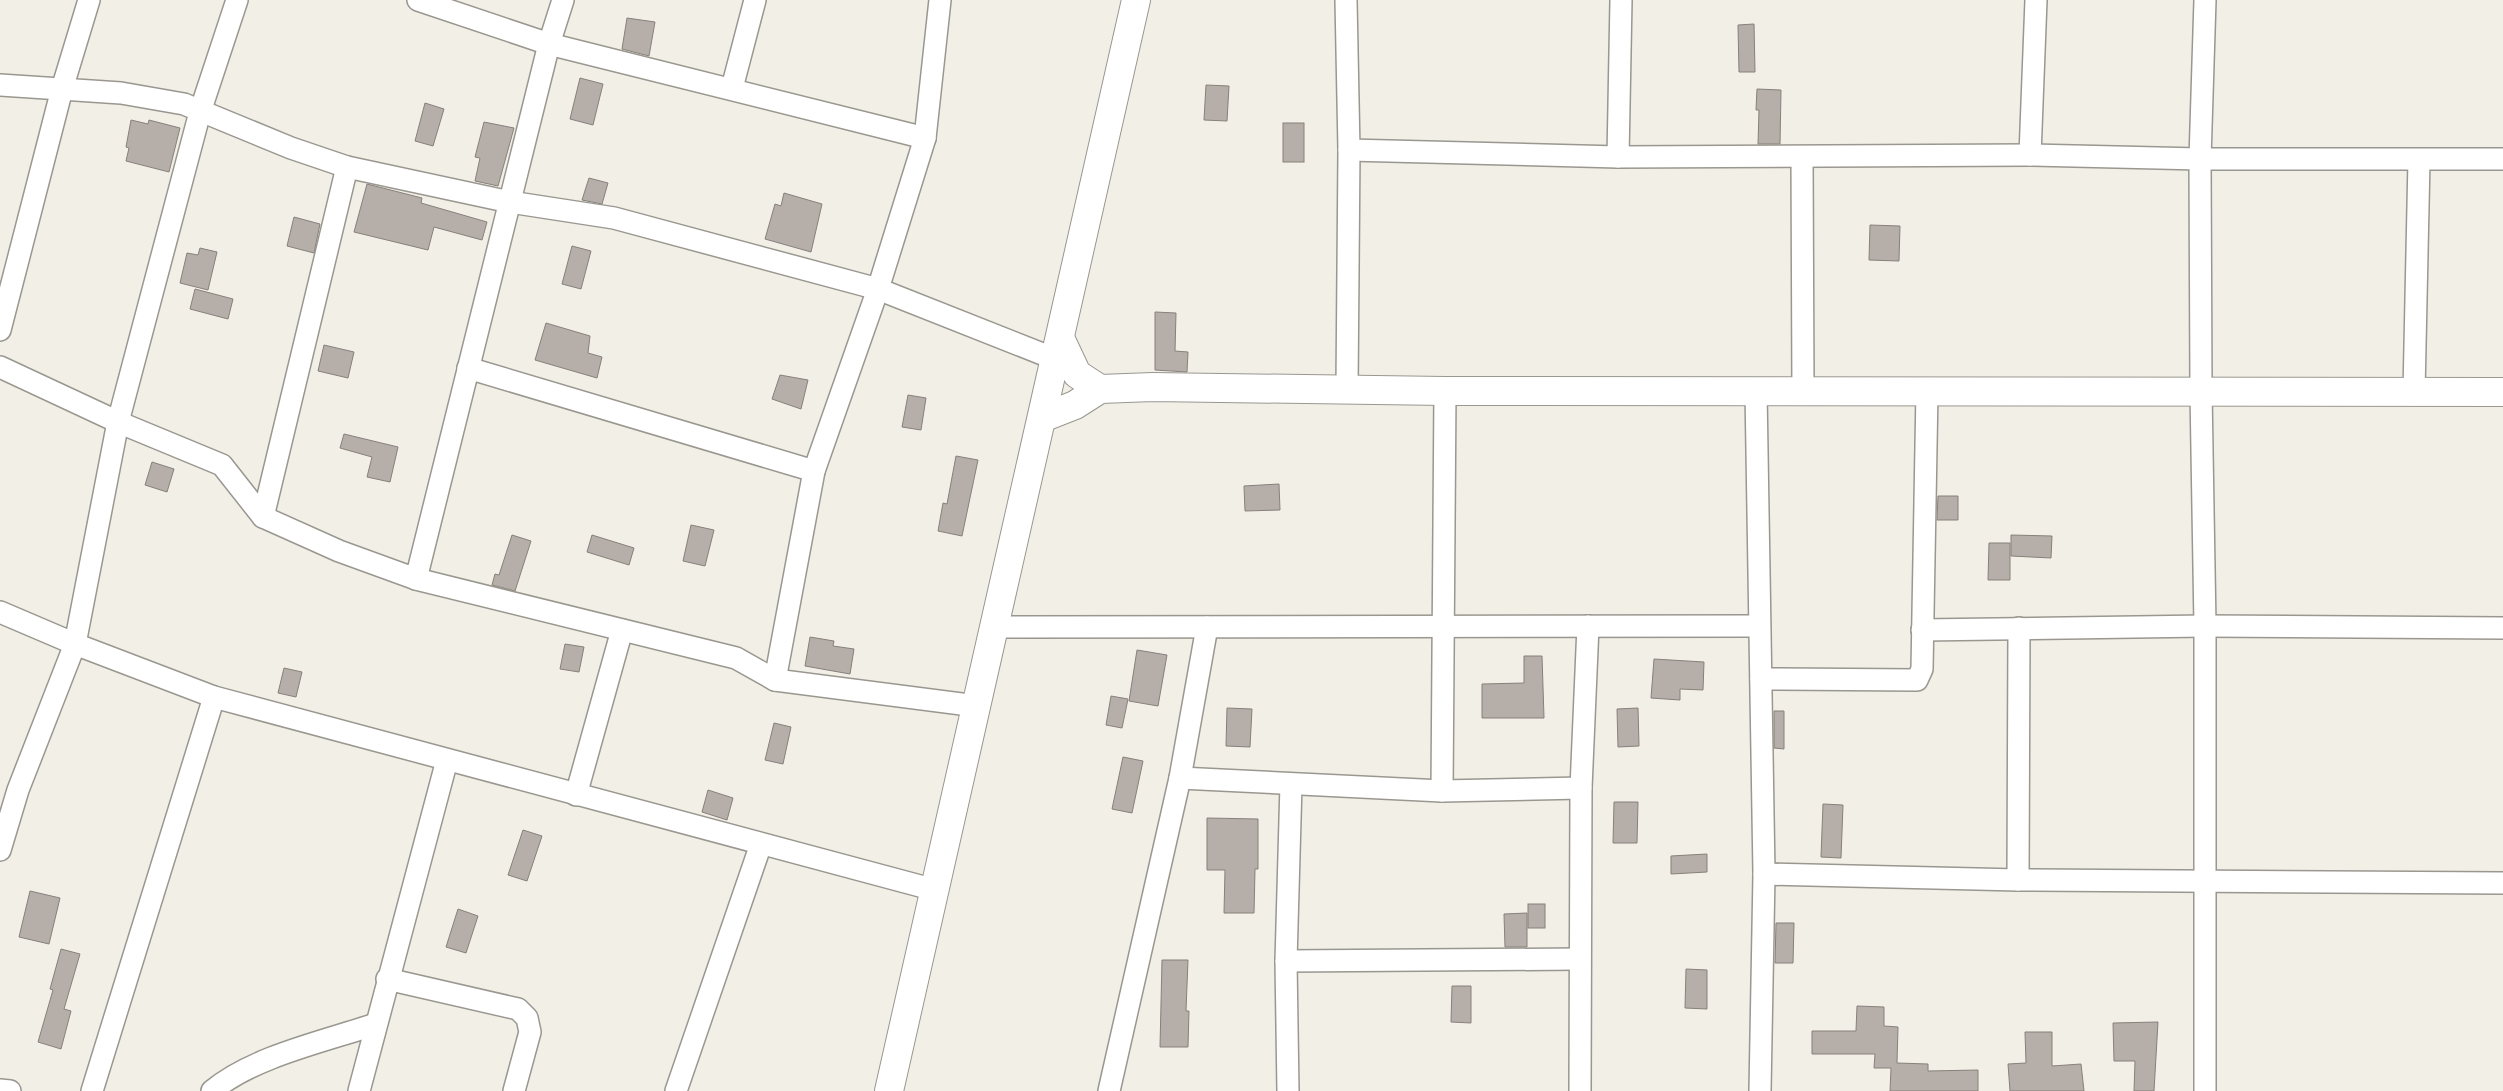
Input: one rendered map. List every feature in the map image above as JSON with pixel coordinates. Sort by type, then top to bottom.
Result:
[{"type":"street","points":[[0,330],[62,89],[89,0]]},
{"type":"street","points":[[0,850],[18,790],[75,644],[118,422],[200,112],[237,0]]},
{"type":"street","points":[[418,0],[549,44],[732,88],[925,138]]},
{"type":"street","points":[[416,579],[549,44],[563,0]]},
{"type":"street","points":[[732,88],[756,0]]},
{"type":"street","points":[[775,680],[814,471],[878,289],[925,138],[940,0]]},
{"type":"street","points":[[889,1091],[1136,0]]},
{"type":"street","points":[[1346,0],[1349,150],[1347,389]]},
{"type":"street","points":[[1618,157],[1620,0],[1633,0]]},
{"type":"street","points":[[2030,155],[2036,0]]},
{"type":"street","points":[[2205,0],[2200,159],[2205,626],[2205,1091]]},
{"type":"street","points":[[0,85],[121,92],[184,104],[200,112],[347,167],[510,202],[614,218],[878,289],[1058,348],[1077,374],[1100,389]]},
{"type":"street","points":[[1349,150],[1618,157],[2030,155],[2200,159],[2420,160],[2503,158]]},
{"type":"street","points":[[1802,157],[1803,391]]},
{"type":"street","points":[[2414,392],[2420,160]]},
{"type":"street","points":[[264,517],[347,167]]},
{"type":"street","points":[[0,367],[118,422],[222,465],[264,517],[339,552],[416,579],[736,658],[775,680],[977,706]]},
{"type":"street","points":[[468,368],[814,471]]},
{"type":"street","points":[[1042,418],[1075,405],[1100,389],[1153,387],[1444,391],[2503,392]]},
{"type":"street","points":[[1442,791],[1444,391]]},
{"type":"street","points":[[1756,391],[1764,874],[1760,1091]]},
{"type":"street","points":[[1761,679],[1918,680],[1922,669],[1927,391]]},
{"type":"street","points":[[0,612],[75,644],[214,697],[935,890]]},
{"type":"street","points":[[1580,1091],[1581,788],[1588,626]]},
{"type":"street","points":[[995,627],[1760,626]]},
{"type":"street","points":[[1922,630],[2205,626],[2503,628]]},
{"type":"street","points":[[1109,1091],[1180,778],[1207,627]]},
{"type":"street","points":[[2018,880],[2019,628]]},
{"type":"street","points":[[576,795],[622,630]]},
{"type":"street","points":[[92,1091],[214,697]]},
{"type":"street","points":[[359,1091],[387,979],[447,760]]},
{"type":"street","points":[[1180,778],[1442,791],[1581,788]]},
{"type":"street","points":[[1288,1091],[1286,961],[1291,784]]},
{"type":"street","points":[[676,1091],[761,844]]},
{"type":"street","points":[[1764,874],[2018,880],[2503,883]]},
{"type":"street","points":[[1286,961],[1579,959]]},
{"type":"street","points":[[387,979],[518,1009],[527,1018],[530,1032],[518,1090]]},
{"type":"street","points":[[212,1091],[249,1068],[376,1024]]},
{"type":"street","points":[[0,1090],[10,1091]]},
{"type":"building","points":[[627,18],[655,22],[649,56],[622,49]]},
{"type":"building","points":[[1754,24],[1755,72],[1739,72],[1738,25]]},
{"type":"building","points":[[580,78],[603,84],[593,125],[570,119]]},
{"type":"building","points":[[1206,85],[1229,86],[1227,121],[1204,120]]},
{"type":"building","points":[[1757,89],[1781,90],[1780,144],[1758,144],[1759,110],[1756,110]]},
{"type":"building","points":[[425,103],[444,109],[433,146],[415,141]]},
{"type":"building","points":[[131,120],[148,124],[149,120],[180,128],[169,172],[126,161],[129,148],[126,147]]},
{"type":"building","points":[[484,122],[514,128],[498,186],[475,181],[480,158],[475,157]]},
{"type":"building","points":[[1283,123],[1304,123],[1304,162],[1283,162]]},
{"type":"building","points":[[589,178],[608,183],[602,204],[582,200]]},
{"type":"building","points":[[367,184],[422,198],[421,203],[487,222],[482,240],[434,227],[428,250],[354,232]]},
{"type":"building","points":[[784,193],[822,204],[811,252],[765,239],[775,204],[781,206]]},
{"type":"building","points":[[294,217],[320,224],[314,253],[287,246]]},
{"type":"building","points":[[1870,225],[1900,226],[1899,261],[1869,260]]},
{"type":"building","points":[[572,246],[591,251],[581,289],[562,284]]},
{"type":"building","points":[[200,248],[217,252],[208,290],[180,283],[187,253],[198,255]]},
{"type":"building","points":[[195,289],[233,299],[228,319],[190,309]]},
{"type":"building","points":[[1155,312],[1176,313],[1175,351],[1188,352],[1187,372],[1155,370]]},
{"type":"building","points":[[546,323],[590,336],[588,353],[602,357],[597,378],[535,360]]},
{"type":"building","points":[[324,345],[354,352],[348,378],[318,371]]},
{"type":"building","points":[[780,375],[808,380],[801,409],[772,399]]},
{"type":"building","points":[[908,395],[926,398],[921,430],[902,427]]},
{"type":"building","points":[[344,434],[398,447],[390,482],[367,477],[372,457],[340,448]]},
{"type":"building","points":[[956,456],[978,460],[962,536],[938,531],[943,503],[947,504]]},
{"type":"building","points":[[152,462],[174,469],[167,492],[145,485]]},
{"type":"building","points":[[1279,484],[1280,510],[1245,511],[1244,486]]},
{"type":"building","points":[[1938,496],[1958,496],[1958,520],[1937,520]]},
{"type":"building","points":[[691,525],[714,530],[705,566],[683,561]]},
{"type":"building","points":[[512,535],[531,541],[515,591],[492,585],[495,574],[499,575]]},
{"type":"building","points":[[592,535],[634,548],[629,565],[587,552]]},
{"type":"building","points":[[2011,535],[2052,536],[2051,558],[2011,556]]},
{"type":"building","points":[[1989,543],[2010,543],[2010,580],[1988,580]]},
{"type":"building","points":[[810,637],[834,641],[833,646],[854,649],[850,674],[805,666]]},
{"type":"building","points":[[565,644],[584,647],[579,672],[560,669]]},
{"type":"building","points":[[1137,650],[1167,655],[1158,706],[1129,701]]},
{"type":"building","points":[[1524,656],[1542,656],[1544,718],[1482,718],[1482,684],[1524,683]]},
{"type":"building","points":[[1654,659],[1704,662],[1703,690],[1680,689],[1680,700],[1651,698]]},
{"type":"building","points":[[284,668],[302,672],[296,697],[278,693]]},
{"type":"building","points":[[1111,696],[1128,699],[1122,728],[1106,725]]},
{"type":"building","points":[[1227,708],[1252,709],[1250,747],[1226,746]]},
{"type":"building","points":[[1638,708],[1639,746],[1618,747],[1617,709]]},
{"type":"building","points":[[1774,711],[1784,711],[1784,749],[1774,748]]},
{"type":"building","points":[[774,723],[791,727],[783,764],[765,760]]},
{"type":"building","points":[[1123,757],[1143,761],[1132,813],[1112,809]]},
{"type":"building","points":[[708,790],[733,798],[727,820],[702,812]]},
{"type":"building","points":[[1614,802],[1638,802],[1637,843],[1613,843]]},
{"type":"building","points":[[1823,804],[1843,805],[1841,858],[1821,857]]},
{"type":"building","points":[[1207,818],[1258,819],[1258,869],[1255,869],[1254,913],[1224,913],[1225,870],[1207,870]]},
{"type":"building","points":[[523,830],[542,836],[527,881],[508,875]]},
{"type":"building","points":[[1707,854],[1707,872],[1671,874],[1671,856]]},
{"type":"building","points":[[30,891],[60,898],[49,944],[19,937]]},
{"type":"building","points":[[1528,904],[1545,904],[1545,928],[1528,928]]},
{"type":"building","points":[[458,909],[478,916],[466,953],[446,947]]},
{"type":"building","points":[[1527,913],[1527,947],[1505,947],[1504,914]]},
{"type":"building","points":[[1776,923],[1794,923],[1793,963],[1775,963]]},
{"type":"building","points":[[61,949],[80,954],[64,1009],[71,1011],[61,1049],[38,1042],[53,990],[50,989]]},
{"type":"building","points":[[1162,960],[1188,960],[1186,1011],[1189,1011],[1188,1047],[1160,1047]]},
{"type":"building","points":[[1686,969],[1707,970],[1707,1009],[1685,1008]]},
{"type":"building","points":[[1452,986],[1471,986],[1471,1023],[1451,1022]]},
{"type":"building","points":[[1857,1006],[1884,1007],[1884,1026],[1898,1027],[1897,1063],[1928,1064],[1928,1071],[1978,1070],[1978,1091],[1890,1091],[1891,1068],[1874,1068],[1875,1054],[1812,1054],[1812,1031],[1856,1031]]},
{"type":"building","points":[[2158,1022],[2154,1091],[2134,1091],[2135,1061],[2114,1061],[2113,1023]]},
{"type":"building","points":[[2025,1032],[2052,1032],[2052,1066],[2081,1064],[2084,1091],[2010,1091],[2008,1064],[2026,1063]]}]
